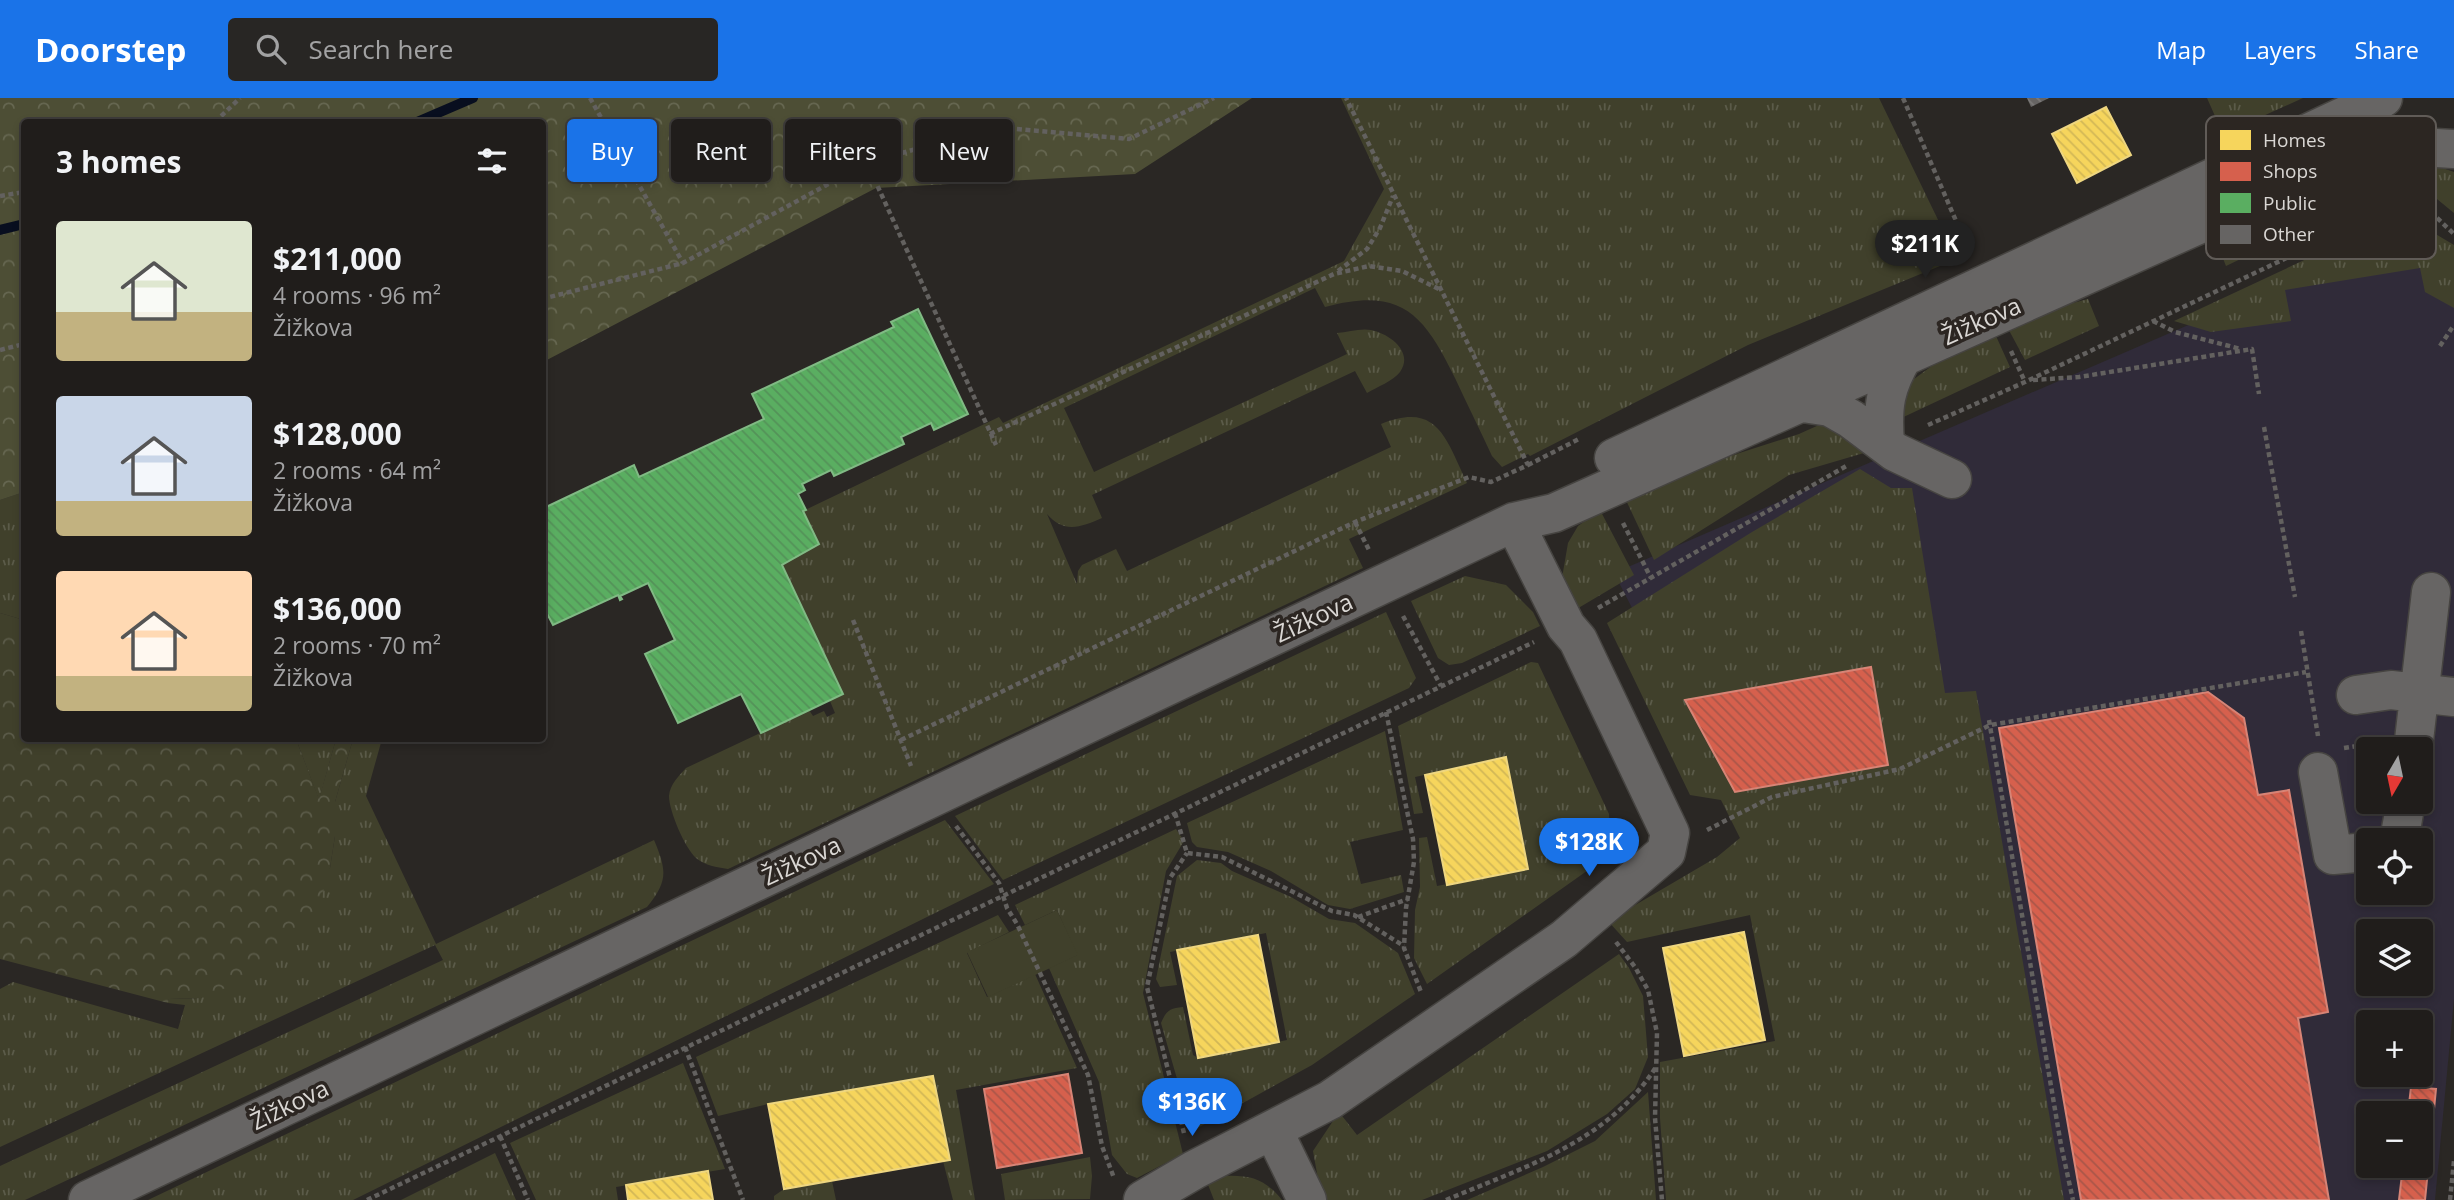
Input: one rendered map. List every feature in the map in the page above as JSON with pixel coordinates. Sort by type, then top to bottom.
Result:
[{"type":"street","name":"Žižkova","points":[[2345,116],[2383,98]]},
{"type":"street","name":"Žižkova","points":[[2436,147],[2454,149]]},
{"type":"street","name":"Žižkova","points":[[1514,522],[1539,493],[2206,181]]},
{"type":"street","name":"Žižkova","points":[[88,1200],[1514,522],[1553,513],[2206,221]]},
{"type":"street","points":[[1885,443],[1885,396],[1890,378],[1904,355]]},
{"type":"street","points":[[1803,403],[1830,407],[1895,452],[1952,478]]},
{"type":"street","points":[[1131,1195],[1194,1170],[1330,1100],[1563,939],[1666,852],[1670,833],[1578,640],[1566,626],[1514,522]]},
{"type":"street","points":[[2419,737],[2438,695],[2431,592]]},
{"type":"street","points":[[2356,695],[2392,690],[2438,695]]},
{"type":"street","points":[[2318,772],[2333,855],[2356,853]]},
{"type":"street","points":[[1273,1130],[1307,1200]]},
{"type":"path","points":[[218,119],[240,98]]},
{"type":"path","points":[[590,98],[683,263]]},
{"type":"path","points":[[901,153],[993,127],[1129,139],[1214,98]]},
{"type":"path","points":[[901,740],[1355,522],[1469,477],[1491,482],[1528,465],[1346,98]]},
{"type":"path","points":[[1903,98],[1974,263]]},
{"type":"path","points":[[546,298],[683,263],[832,182]]},
{"type":"path","points":[[876,182],[996,445]]},
{"type":"path","points":[[0,196],[21,192]]},
{"type":"path","points":[[1334,274],[1367,248],[1380,228],[1394,195]]},
{"type":"path","points":[[2436,217],[2454,234]]},
{"type":"path","points":[[367,1200],[1566,626],[1885,443],[2029,380],[2284,259]]},
{"type":"path","points":[[990,434],[1334,274],[1369,266],[1380,267],[1402,271],[1441,290]]},
{"type":"path","points":[[2154,321],[2175,332],[2245,350]]},
{"type":"path","points":[[2440,346],[2454,325]]},
{"type":"path","points":[[0,350],[21,345]]},
{"type":"path","points":[[2029,380],[2079,377],[2252,349],[2259,394]]},
{"type":"path","points":[[2264,426],[2295,597]]},
{"type":"path","points":[[1622,519],[1651,578]]},
{"type":"path","points":[[1355,522],[1371,552]]},
{"type":"path","points":[[1398,608],[1441,686]]},
{"type":"path","points":[[853,620],[913,773],[931,798],[964,834],[999,883],[1003,897],[1088,1075],[1102,1146],[1131,1195]]},
{"type":"path","points":[[1666,852],[1772,797],[1900,769],[1989,722],[2306,673]]},
{"type":"path","points":[[1386,712],[1413,839],[1414,862],[1404,946],[1423,996],[1445,1021]]},
{"type":"path","points":[[1989,722],[2061,1146],[2073,1200]]},
{"type":"path","points":[[1175,813],[1187,853]]},
{"type":"path","points":[[1187,853],[1222,857],[1332,911],[1357,917],[1404,946]]},
{"type":"path","points":[[1187,853],[1170,878],[1147,987],[1194,1170]]},
{"type":"path","points":[[1357,917],[1408,899]]},
{"type":"path","points":[[1594,913],[1635,967],[1648,990],[1657,1033],[1655,1118],[1662,1200]]},
{"type":"path","points":[[685,1047],[743,1200]]},
{"type":"path","points":[[1446,1200],[1577,1142],[1617,1114],[1641,1090],[1656,1067]]},
{"type":"path","points":[[500,1136],[528,1200]]},
{"type":"path","points":[[2450,1200],[2454,1161]]},
{"type":"shaded area","points":[[2436,258],[2454,270],[2454,999],[2435,1200],[1789,1200],[1766,868],[1614,573],[2341,259]]},
{"type":"green space","points":[[0,98],[1252,98],[1135,174],[1013,181],[1013,119],[915,119],[915,182],[987,182],[876,188],[546,360],[546,119],[21,119],[21,493],[0,500]]},
{"type":"green space","points":[[1341,98],[1879,98],[1957,259],[1748,345],[1530,456],[1528,454],[1502,467],[1492,456],[1443,355],[1420,321],[1391,303],[1372,300],[1325,307],[1315,288],[1064,408],[1094,472],[1347,354],[1337,333],[1363,329],[1378,332],[1398,345],[1404,358],[1404,365],[1397,375],[1367,393],[1355,371],[1092,495],[1102,518],[1073,527],[1060,524],[1047,514],[1077,584],[1078,571],[1082,565],[1116,549],[1127,571],[1391,447],[1381,424],[1400,418],[1416,417],[1438,428],[1467,483],[1349,539],[1363,568],[728,869],[715,867],[696,858],[683,838],[670,803],[669,796],[675,780],[686,768],[809,710],[813,716],[824,711],[827,717],[835,713],[830,701],[843,694],[782,565],[819,544],[803,511],[999,417],[1003,423],[1344,261],[1384,189]]},
{"type":"green space","points":[[2207,98],[2303,98],[2263,116],[2215,116]]},
{"type":"green space","points":[[2436,166],[2454,172],[2454,213],[2437,199]]},
{"type":"green space","points":[[2436,234],[2454,245],[2454,308],[2425,292],[2420,268],[2285,290],[2291,321],[2211,332],[2174,321],[2307,259],[2436,259]]},
{"type":"green space","points":[[2223,259],[2241,259],[2226,266]]},
{"type":"green space","points":[[2088,299],[2099,326],[2025,360],[2004,321]]},
{"type":"green space","points":[[1991,325],[2010,367],[1895,421],[1906,385]]},
{"type":"green space","points":[[1819,425],[1845,433],[1864,453],[1789,475],[1654,560],[1625,498],[1671,475],[1799,434]]},
{"type":"green space","points":[[1860,469],[1891,488],[1912,488],[1945,693],[1976,691],[2064,1200],[1666,1200],[1660,1118],[1660,1062],[1775,1041],[1750,915],[1627,942],[1608,921],[1717,857],[1740,838],[1721,800],[1690,795],[1607,623],[1752,532]]},
{"type":"green space","points":[[21,493],[21,619],[0,613],[0,500]]},
{"type":"green space","points":[[1600,510],[1634,575],[1575,610],[1562,578],[1568,543],[1578,526]]},
{"type":"green space","points":[[1465,576],[1506,585],[1533,612],[1540,626],[1462,663],[1449,665],[1438,658],[1411,601]]},
{"type":"green space","points":[[1386,612],[1416,678],[1409,688],[1003,880],[955,816]]},
{"type":"green space","points":[[0,613],[21,619],[21,742],[297,742],[319,799],[335,742],[352,742],[335,802],[335,836],[330,868],[320,903],[301,934],[245,980],[201,998],[169,999],[168,1003],[0,959]]},
{"type":"green space","points":[[1531,662],[1538,663],[1609,814],[1610,843],[1591,868],[1427,984],[1414,958],[1415,910],[1420,887],[1419,838],[1427,837],[1437,886],[1527,869],[1506,757],[1415,777],[1423,813],[1414,814],[1398,726]]},
{"type":"green space","points":[[1385,731],[1403,830],[1350,842],[1361,884],[1401,875],[1404,892],[1350,909],[1328,905],[1271,871],[1228,852],[1197,847],[1192,842],[1187,823]]},
{"type":"green space","points":[[297,742],[335,742],[319,800]]},
{"type":"green space","points":[[352,742],[381,742],[366,796],[436,944],[654,840],[663,868],[662,883],[647,907],[25,1200],[0,1200],[0,1166],[443,960],[435,945],[0,1147],[0,989],[13,982],[178,1029],[185,1005],[168,1003],[169,999],[201,998],[330,868],[335,836],[335,802]]},
{"type":"green space","points":[[945,820],[994,884],[353,1200],[148,1200]]},
{"type":"green space","points":[[1176,829],[1184,841],[1166,871],[1143,993],[1183,1154],[1137,1178],[1127,1174],[1112,1155],[1099,1082],[1049,968],[1077,955],[1057,910],[1025,925],[1015,905]]},
{"type":"green space","points":[[1197,860],[1221,863],[1329,919],[1355,923],[1398,953],[1415,994],[1312,1065],[1192,1131],[1161,1023],[1167,1013],[1183,1007],[1193,1055],[1198,1058],[1287,1040],[1266,933],[1170,952],[1177,985],[1160,987],[1156,979],[1177,876]]},
{"type":"green space","points":[[1057,910],[1078,955],[988,997],[967,952]]},
{"type":"green space","points":[[998,915],[1009,932],[967,953],[987,997],[1035,974],[1077,1068],[956,1090],[975,1200],[953,1200],[943,1161],[933,1076],[768,1104],[718,1116],[696,1057]]},
{"type":"green space","points":[[1619,954],[1643,996],[1648,1057],[1635,1089],[1607,1114],[1547,1151],[1422,1200],[1325,1200],[1320,1190],[1313,1151],[1339,1112],[1357,1135]]},
{"type":"green space","points":[[683,1063],[725,1169],[616,1187],[618,1200],[536,1200],[510,1143]]},
{"type":"green space","points":[[1648,1092],[1656,1200],[1467,1200],[1595,1141]]},
{"type":"green space","points":[[495,1153],[516,1200],[401,1200]]},
{"type":"green space","points":[[1090,1157],[1090,1199],[1005,1200],[1001,1174]]},
{"type":"green space","points":[[1224,1176],[1242,1176],[1257,1180],[1270,1187],[1282,1200],[1214,1200],[1207,1182]]},
{"type":"green space","points":[[832,1181],[836,1200],[774,1200],[774,1196],[784,1189]]},
{"type":"building: Homes","points":[[2106,107],[2131,155],[2077,183],[2052,134]]},
{"type":"building: Homes","points":[[1506,757],[1528,869],[1447,885],[1425,775]]},
{"type":"building: Homes","points":[[1744,932],[1765,1040],[1684,1056],[1663,948]]},
{"type":"building: Homes","points":[[1258,935],[1279,1042],[1198,1058],[1177,950]]},
{"type":"building: Homes","points":[[933,1076],[950,1160],[784,1189],[768,1104]]},
{"type":"building: Homes","points":[[708,1171],[713,1200],[628,1200],[626,1185]]},
{"type":"building: Shops","points":[[1871,667],[1888,765],[1735,792],[1685,700]]},
{"type":"building: Shops","points":[[2208,692],[2244,718],[2258,795],[2289,790],[2328,1012],[2298,1018],[2329,1200],[2081,1200],[1999,728]]},
{"type":"building: Shops","points":[[1068,1074],[1082,1153],[997,1168],[984,1089]]},
{"type":"building: Shops","points":[[2411,1087],[2436,1089],[2433,1119],[2433,1101],[2409,1101]]},
{"type":"building: Shops","points":[[2402,1178],[2427,1178],[2425,1200],[2399,1200]]},
{"type":"building: Public","points":[[918,309],[968,414],[934,430],[931,423],[901,437],[904,444],[834,476],[831,470],[802,484],[805,490],[798,494],[819,544],[782,565],[843,694],[761,733],[741,694],[678,723],[645,654],[675,640],[648,583],[620,596],[620,600],[618,595],[553,625],[546,612],[546,507],[634,465],[639,477],[764,419],[752,394],[894,327],[891,322]]},
{"type":"building: Other","points":[[2027,98],[2049,98],[2031,107]]},
{"type":"waterway","points":[[424,119],[473,98]]},
{"type":"waterway","points":[[0,230],[21,225]]}]
